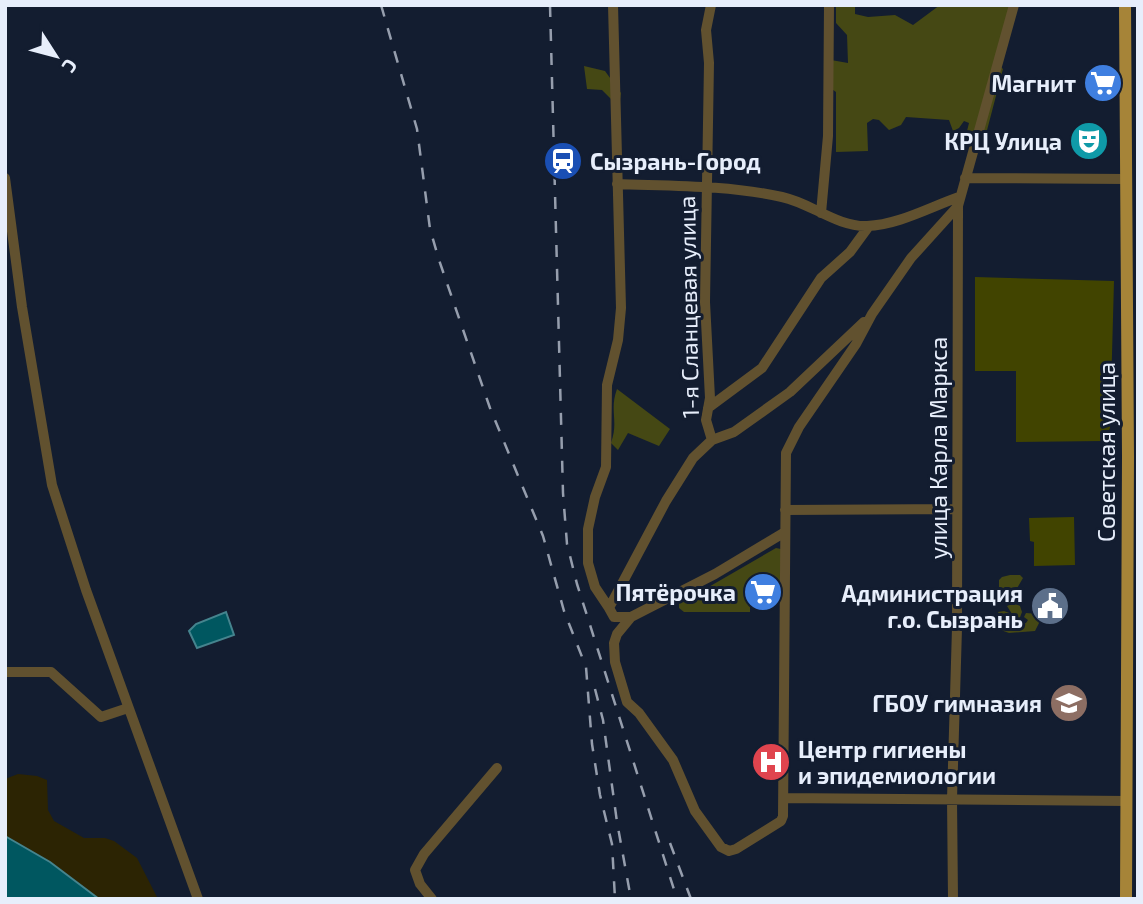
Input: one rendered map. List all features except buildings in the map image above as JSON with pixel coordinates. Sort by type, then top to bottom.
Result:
[{"type":"main road","name":"Советская улица","points":[[1125,5],[1132,179],[1132,801],[1126,899]]},
{"type":"street","points":[[613,5],[621,308],[618,340],[607,385],[606,467],[595,497],[588,529],[589,563],[595,587],[612,612],[631,617]]},
{"type":"street","name":"1-я Сланцевая улица","points":[[711,5],[706,30],[709,63],[705,302],[708,344],[706,420],[712,440]]},
{"type":"street","points":[[821,213],[828,136],[829,5]]},
{"type":"street","name":"улица Карла Маркса","points":[[953,899],[958,201],[1014,5]]},
{"type":"street","points":[[5,178],[22,307],[52,485],[86,590],[198,899]]},
{"type":"street","points":[[965,178],[1132,179]]},
{"type":"street","points":[[617,184],[705,188],[784,197],[855,225],[869,226],[958,201]]},
{"type":"street","points":[[785,532],[715,574],[631,617],[617,634],[614,643],[615,662],[627,702],[639,713],[673,760],[695,811],[722,847],[729,850],[736,849],[781,821],[784,798],[786,453],[799,427],[856,344],[872,314],[911,258],[958,201]]},
{"type":"street","points":[[708,408],[762,368],[821,278],[850,252],[869,226]]},
{"type":"street","points":[[612,612],[666,501],[693,458],[712,440],[734,432],[790,392],[872,314]]},
{"type":"street","points":[[785,510],[956,509]]},
{"type":"street","points":[[5,672],[51,672],[101,717],[128,708]]},
{"type":"street","points":[[432,899],[420,884],[415,870],[424,853],[497,768]]},
{"type":"street","points":[[784,798],[1132,801]]},
{"type":"shaded area","points":[[836,5],[855,5],[855,14],[868,17],[895,15],[913,25],[940,5],[1020,5],[1012,13],[1000,66],[1003,69],[985,138],[972,143],[966,135],[969,123],[964,121],[953,131],[949,120],[906,117],[901,125],[889,130],[879,120],[873,119],[867,123],[868,151],[836,152],[836,92],[829,87],[831,60],[848,63],[847,35],[836,23]]},
{"type":"shaded area","points":[[584,66],[605,71],[621,93],[619,107],[602,90],[587,89]]},
{"type":"shaded area","points":[[975,277],[1114,281],[1110,428],[1104,441],[1016,442],[1016,371],[975,371]]},
{"type":"shaded area","points":[[617,389],[670,429],[659,446],[628,433],[618,450],[611,443]]},
{"type":"shaded area","points":[[1074,517],[1075,565],[1034,566],[1034,542],[1030,541],[1029,518]]},
{"type":"shaded area","points":[[776,548],[781,549],[781,587],[750,587],[750,612],[684,612],[679,608],[679,602],[687,593],[700,592]]},
{"type":"shaded area","points":[[1010,575],[1020,575],[1023,578],[1016,590],[1017,597],[999,597],[999,580]]},
{"type":"shaded area","points":[[1014,603],[1020,606],[1022,612],[1019,620],[1013,623],[1026,623],[1026,613],[1039,614],[1041,619],[1035,631],[1009,633],[998,629],[1002,621],[998,612],[1012,614],[1007,606]]},
{"type":"shaded area","points":[[226,612],[234,635],[197,648],[189,631],[196,624]]},
{"type":"shaded area","points":[[5,836],[50,862],[99,899],[5,899]]},
{"type":"sand","points":[[18,774],[47,780],[48,810],[54,821],[84,838],[114,841],[137,858],[158,899],[99,899],[50,862],[5,836],[5,779]]},
{"type":"railway","points":[[381,5],[417,129],[430,229],[439,260],[490,408],[543,536],[564,611],[586,667],[592,744],[600,795],[612,844],[615,899]]},
{"type":"railway","points":[[550,5],[563,493],[567,544],[577,584],[677,899]]},
{"type":"railway","points":[[595,689],[603,720],[631,899]]},
{"type":"railway","points":[[670,843],[691,899]]},
{"type":"place","name":"Магнит","points":[[1103,83]]},
{"type":"place","name":"КРЦ Улица","points":[[1089,141]]},
{"type":"place","name":"Сызрань-Город","points":[[563,161]]},
{"type":"place","name":"Пятёрочка","points":[[763,592]]},
{"type":"place","name":"Администрация г.о. Сызрань","points":[[1050,606]]},
{"type":"place","name":"ГБОУ гимназия","points":[[1069,703]]},
{"type":"place","name":"Центр гигиены и эпидемиологии","points":[[771,762]]}]
